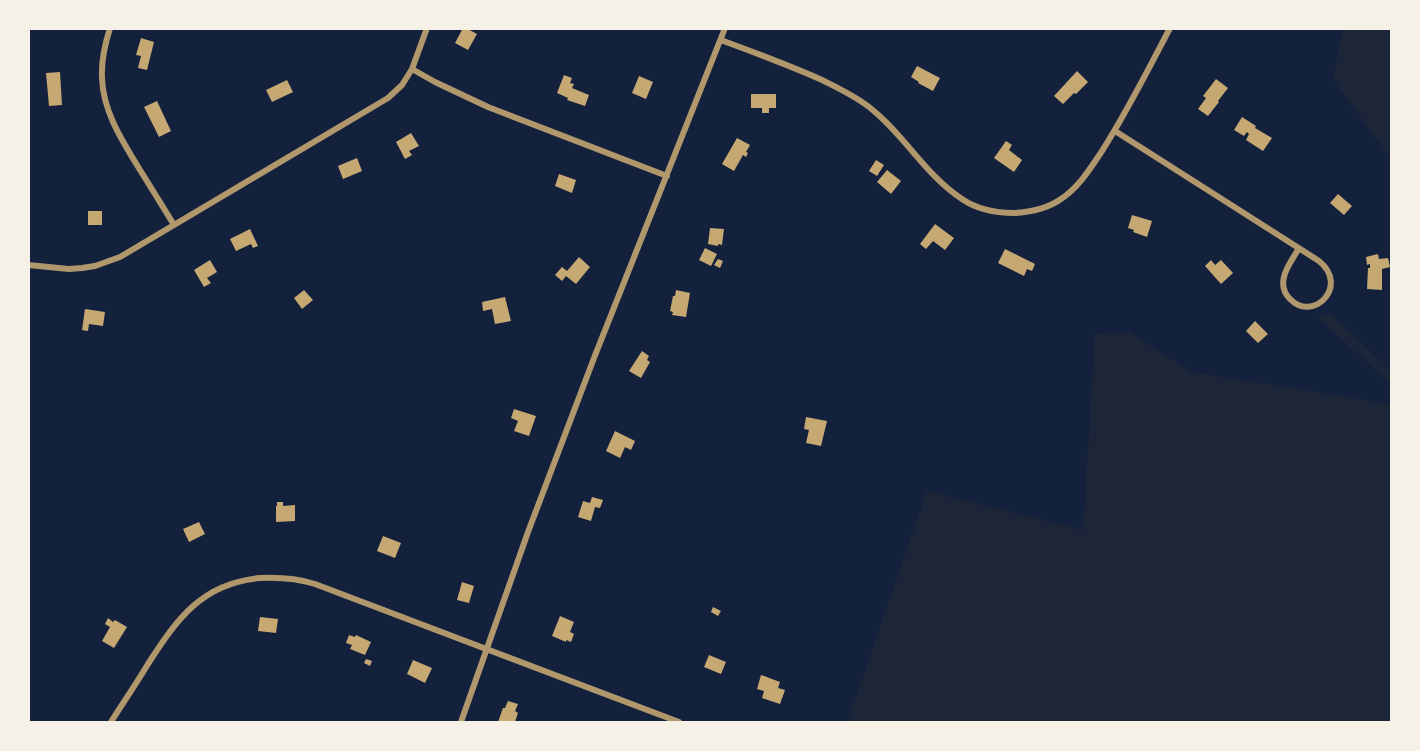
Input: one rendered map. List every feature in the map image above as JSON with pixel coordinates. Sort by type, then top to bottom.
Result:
[{"type":"street","points":[[110,28],[103,54],[102,78],[105,103],[129,152],[174,225]]},
{"type":"street","points":[[28,265],[69,269],[96,266],[120,257],[174,225],[387,98],[402,85],[412,69],[427,28]]},
{"type":"street","points":[[461,723],[528,532],[594,358],[725,28]]},
{"type":"street","points":[[721,40],[803,72],[860,100],[880,116],[940,182],[972,205],[998,212],[1024,212],[1049,206],[1060,200],[1071,192],[1089,172],[1115,131],[1170,28]]},
{"type":"street","points":[[412,69],[488,106],[667,176]]},
{"type":"street","points":[[1115,131],[1299,248],[1325,266],[1332,282],[1330,290],[1320,303],[1313,306],[1305,307],[1291,301],[1284,288],[1285,273],[1299,248]]},
{"type":"street","points":[[111,723],[176,622],[195,604],[229,584],[278,577],[303,580],[679,723]]},
{"type":"shaded area","points":[[1343,29],[1391,29],[1391,159],[1333,79]]},
{"type":"shaded area","points":[[1329,313],[1391,370],[1391,384],[1318,318]]},
{"type":"shaded area","points":[[1129,332],[1192,372],[1391,404],[1391,722],[847,722],[927,491],[1083,530],[1095,334]]},
{"type":"building","points":[[463,28],[477,34],[468,50],[455,43]]},
{"type":"building","points":[[141,38],[154,42],[147,70],[138,68],[141,56],[136,55]]},
{"type":"building","points":[[917,66],[940,78],[933,91],[911,77]]},
{"type":"building","points":[[1077,71],[1088,82],[1063,104],[1054,96]]},
{"type":"building","points":[[60,72],[62,105],[49,106],[46,73]]},
{"type":"building","points":[[564,75],[572,78],[570,83],[574,84],[572,88],[589,95],[585,106],[567,100],[568,98],[557,93]]},
{"type":"building","points":[[639,76],[653,82],[646,99],[632,93]]},
{"type":"building","points":[[1216,79],[1228,88],[1208,116],[1198,109],[1206,98],[1203,96]]},
{"type":"building","points":[[287,80],[293,92],[272,102],[266,90]]},
{"type":"building","points":[[751,94],[776,94],[776,108],[769,108],[769,113],[762,113],[762,108],[751,108]]},
{"type":"building","points":[[157,101],[171,131],[159,137],[144,107]]},
{"type":"building","points":[[1242,117],[1272,138],[1263,151],[1246,140],[1249,134],[1247,132],[1244,136],[1234,130]]},
{"type":"building","points":[[411,133],[419,146],[409,151],[412,155],[405,159],[396,142]]},
{"type":"building","points":[[737,138],[750,145],[746,157],[743,155],[734,171],[722,164]]},
{"type":"building","points":[[1006,141],[1012,145],[1009,150],[1022,160],[1014,172],[994,158]]},
{"type":"building","points":[[357,158],[362,171],[343,179],[338,166]]},
{"type":"building","points":[[876,160],[884,165],[877,176],[869,171]]},
{"type":"building","points":[[887,170],[901,181],[891,194],[877,182]]},
{"type":"building","points":[[559,174],[576,180],[572,193],[555,186]]},
{"type":"building","points":[[1338,194],[1352,206],[1344,215],[1330,203]]},
{"type":"building","points":[[88,211],[102,211],[102,225],[88,225]]},
{"type":"building","points":[[1132,215],[1152,221],[1147,237],[1128,228]]},
{"type":"building","points":[[935,224],[954,238],[945,250],[933,241],[926,249],[920,244]]},
{"type":"building","points":[[710,228],[724,229],[722,245],[708,244]]},
{"type":"building","points":[[250,229],[258,246],[253,248],[251,244],[236,251],[230,239]]},
{"type":"building","points":[[705,248],[717,254],[711,266],[699,260]]},
{"type":"building","points":[[1005,249],[1035,264],[1032,271],[1027,269],[1024,276],[998,263]]},
{"type":"building","points":[[1378,254],[1379,259],[1388,258],[1390,267],[1382,269],[1382,290],[1367,289],[1370,264],[1367,265],[1366,257]]},
{"type":"building","points":[[579,257],[590,267],[576,284],[566,276],[562,281],[555,275],[562,267],[567,271]]},
{"type":"building","points":[[718,259],[723,261],[720,268],[714,265]]},
{"type":"building","points":[[210,260],[217,272],[207,278],[211,283],[204,287],[194,270]]},
{"type":"building","points":[[1211,260],[1215,265],[1221,260],[1233,273],[1221,284],[1205,266]]},
{"type":"building","points":[[304,290],[313,300],[302,309],[294,298]]},
{"type":"building","points":[[676,290],[690,293],[686,317],[672,315],[673,312],[670,311]]},
{"type":"building","points":[[505,297],[511,321],[495,324],[492,309],[483,311],[482,302]]},
{"type":"building","points":[[85,309],[105,312],[103,326],[89,324],[88,331],[82,330]]},
{"type":"building","points":[[1255,321],[1268,334],[1258,343],[1246,331]]},
{"type":"building","points":[[642,351],[649,356],[647,360],[650,362],[641,378],[629,371]]},
{"type":"building","points":[[514,409],[536,416],[529,436],[514,431],[518,421],[511,418]]},
{"type":"building","points":[[806,417],[827,421],[821,446],[806,443],[809,430],[804,429]]},
{"type":"building","points":[[615,431],[635,441],[631,450],[625,447],[620,458],[606,451]]},
{"type":"building","points":[[592,497],[603,500],[600,508],[595,507],[591,521],[578,517],[583,501],[590,503]]},
{"type":"building","points":[[277,502],[283,502],[283,506],[295,505],[295,521],[276,522]]},
{"type":"building","points":[[199,522],[205,534],[189,542],[183,529]]},
{"type":"building","points":[[383,536],[401,543],[395,558],[377,551]]},
{"type":"building","points":[[462,582],[474,586],[469,603],[457,600]]},
{"type":"building","points":[[713,607],[721,611],[718,616],[711,612]]},
{"type":"building","points":[[560,616],[574,622],[570,632],[574,634],[571,642],[552,636]]},
{"type":"building","points":[[260,617],[278,619],[276,633],[258,631]]},
{"type":"building","points":[[108,618],[127,627],[114,648],[102,641],[110,627],[105,624]]},
{"type":"building","points":[[349,635],[355,637],[356,635],[371,642],[365,655],[350,649],[352,645],[346,643]]},
{"type":"building","points":[[709,655],[726,662],[721,674],[704,667]]},
{"type":"building","points":[[366,659],[372,661],[370,666],[364,663]]},
{"type":"building","points":[[413,660],[432,668],[425,683],[407,674]]},
{"type":"building","points":[[761,675],[780,682],[778,688],[785,690],[780,704],[762,698],[764,691],[757,689]]},
{"type":"building","points":[[508,701],[518,704],[515,711],[518,713],[515,722],[498,722],[503,708]]}]
